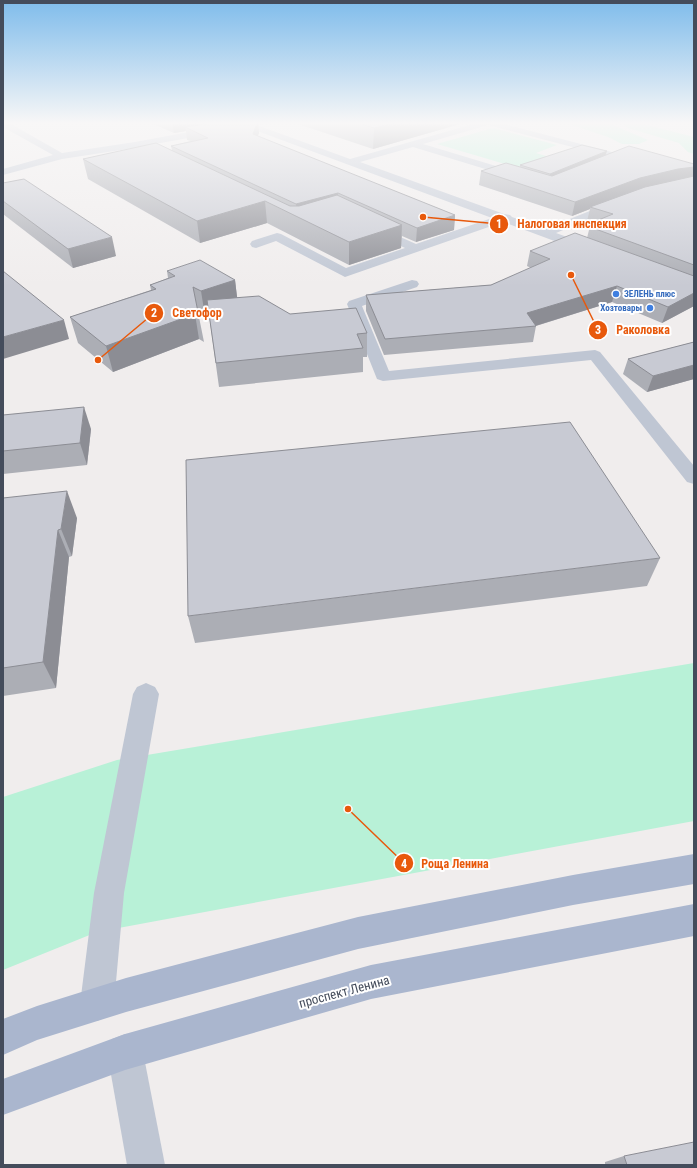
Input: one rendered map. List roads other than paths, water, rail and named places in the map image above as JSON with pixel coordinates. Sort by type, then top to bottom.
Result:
[{"type":"main road","points":[[3,1038],[37,1023],[97,1004],[358,933],[573,890],[694,869]]},
{"type":"main road","name":"проспект Ленина","points":[[3,1097],[125,1052],[371,982],[694,920]]},
{"type":"street","points":[[398,178],[598,252]]},
{"type":"street","points":[[526,178],[534,180]]},
{"type":"street","points":[[546,232],[630,198]]},
{"type":"street","points":[[256,244],[277,237],[345,273],[506,217]]},
{"type":"street","points":[[366,225],[416,249]]},
{"type":"street","points":[[412,284],[354,304],[384,376],[595,355],[694,478]]},
{"type":"street","points":[[97,1004],[109,893],[146,694]]},
{"type":"street","points":[[125,1052],[146,1165]]},
{"type":"place","name":"Налоговая инспекция","points":[[423,217]]},
{"type":"place","name":"Раколовка","points":[[571,275]]},
{"type":"place","name":"ЗЕЛЕНЬ плюс","points":[[616,294]]},
{"type":"place","name":"Хозтовары","points":[[650,308]]},
{"type":"place","name":"Светофор","points":[[98,360]]},
{"type":"place","name":"Роща Ленина","points":[[348,809]]}]
